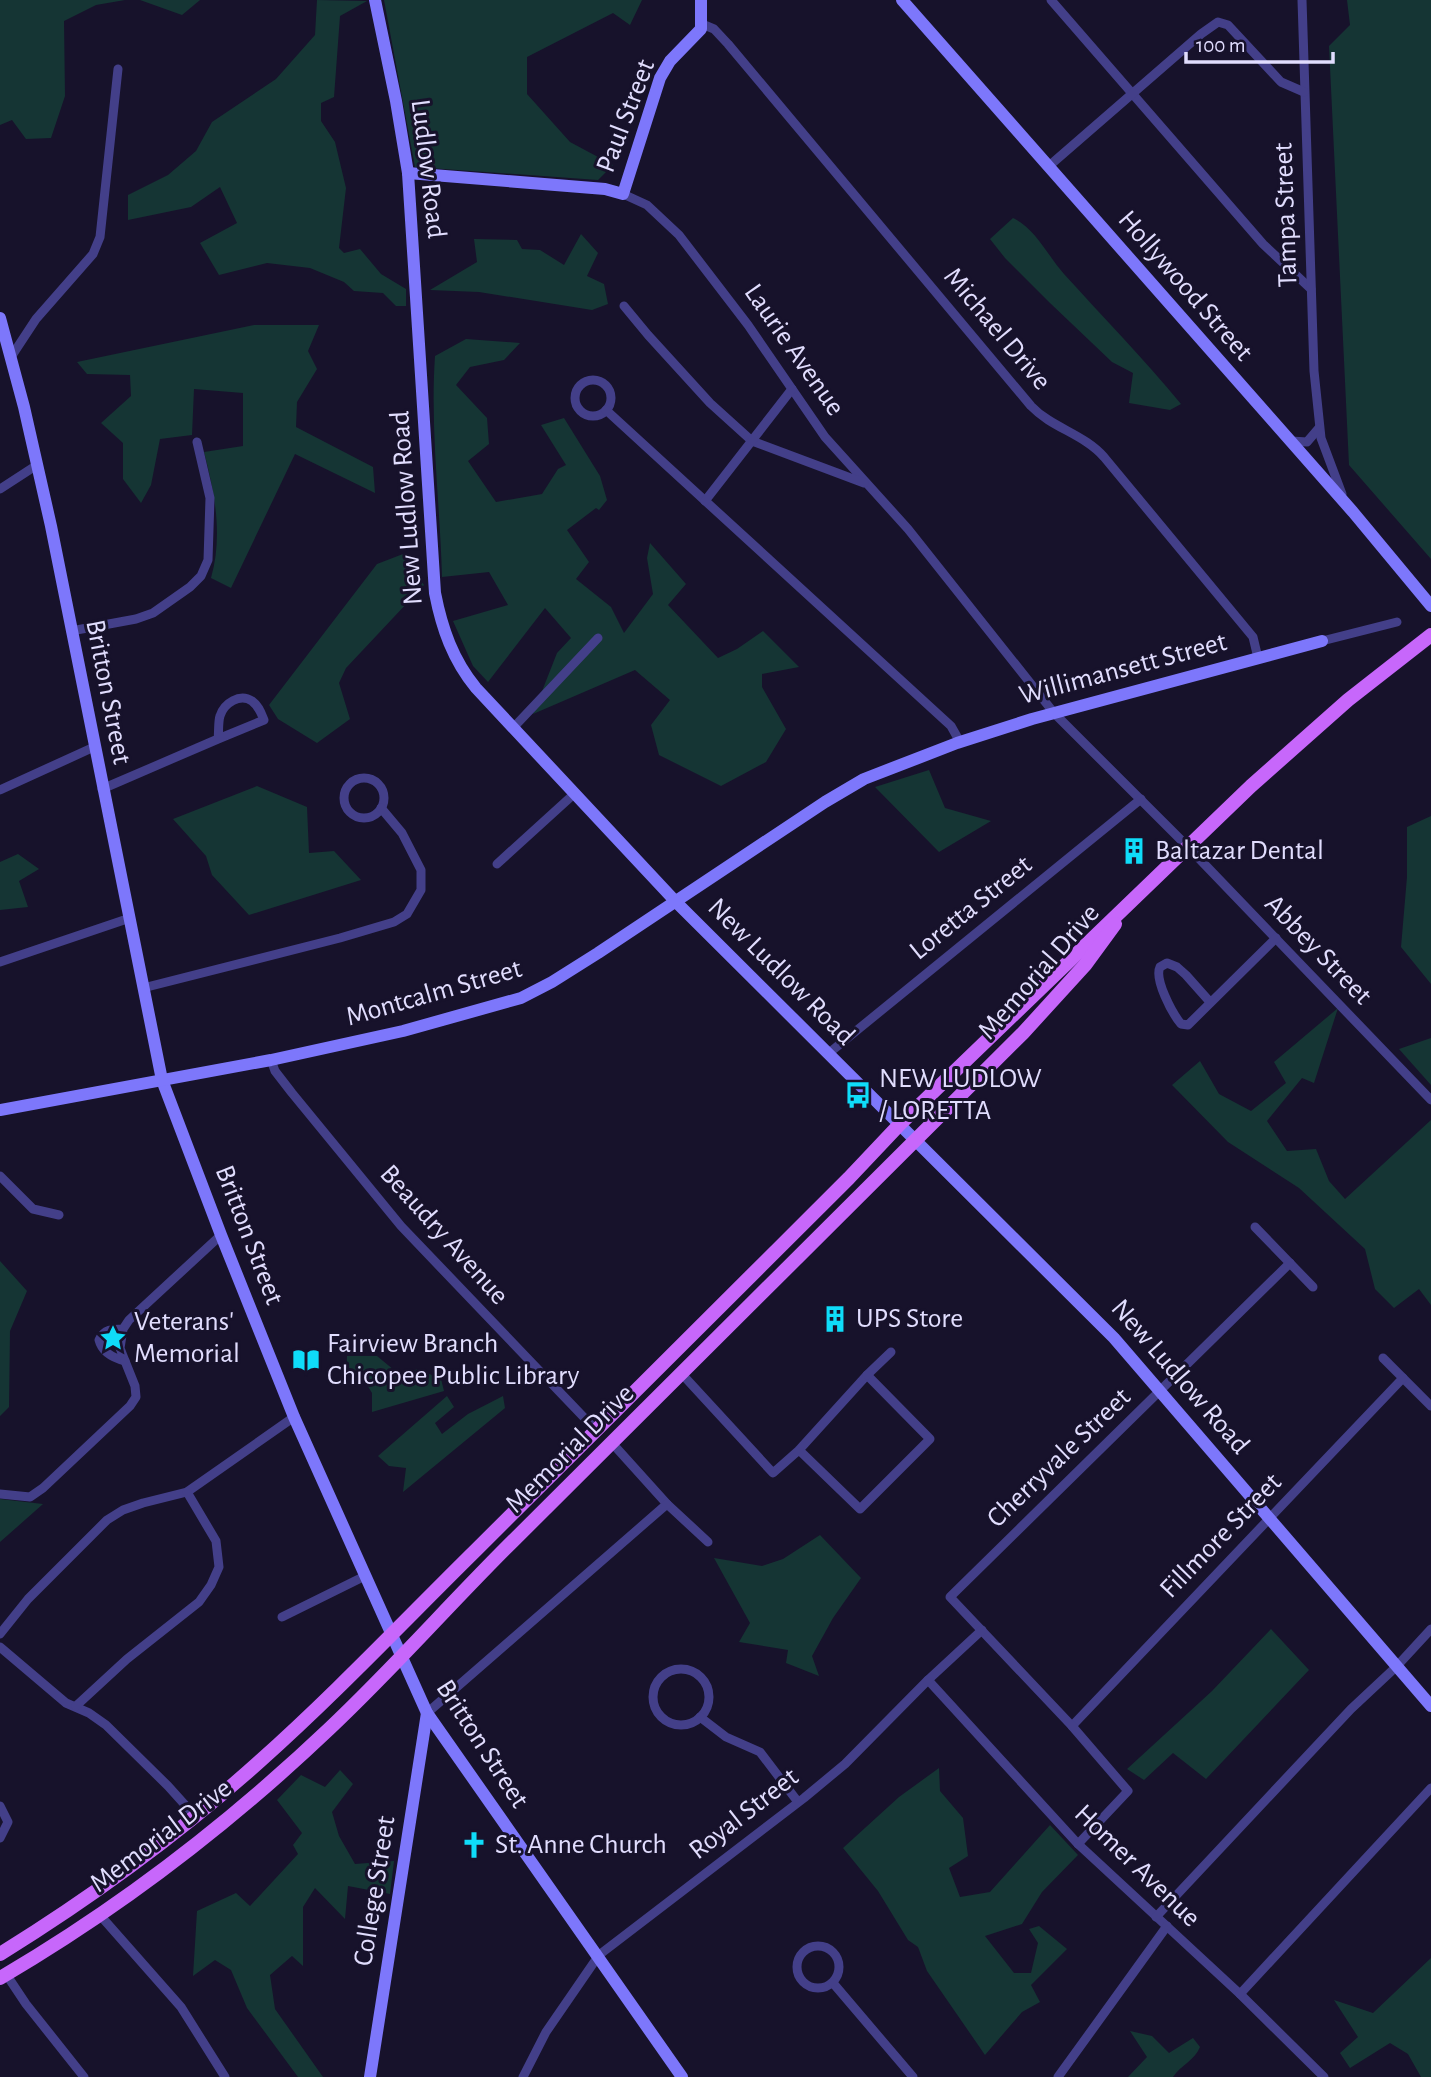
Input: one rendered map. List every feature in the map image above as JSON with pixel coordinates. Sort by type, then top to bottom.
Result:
[{"type":"main road","name":"Memorial Drive","points":[[0,1954],[114,1878],[195,1816],[278,1745],[391,1636],[900,1124],[1128,904],[1311,732],[1367,684],[1431,635]]},
{"type":"main road","name":"Memorial Drive","points":[[3,1976],[99,1914],[191,1846],[278,1775],[331,1727],[681,1373],[1015,1041],[1065,989],[1103,942],[1128,904]]},
{"type":"street","name":"Ludlow Road","points":[[375,0],[408,173],[420,346]]},
{"type":"street","points":[[701,0],[702,24]]},
{"type":"street","name":"Hollywood Street","points":[[902,0],[1353,512],[1431,606]]},
{"type":"street","points":[[1051,0],[1263,244],[1311,289]]},
{"type":"street","name":"Tampa Street","points":[[1302,0],[1311,289],[1320,428],[1335,481],[1353,512]]},
{"type":"street","points":[[1049,166],[1215,23],[1222,22],[1240,36],[1268,71],[1281,82],[1304,92]]},
{"type":"street","name":"Paul Street","points":[[623,194],[660,78],[670,61],[699,32],[702,24]]},
{"type":"street","name":"Michael Drive","points":[[702,24],[714,29],[728,44],[1031,406],[1047,419],[1097,449],[1252,637],[1258,657]]},
{"type":"street","points":[[11,357],[36,319],[93,254],[100,237],[118,69]]},
{"type":"street","name":"Laurie Avenue","points":[[408,173],[604,189],[647,205],[679,235],[748,325],[825,438],[908,529],[1054,713]]},
{"type":"street","points":[[624,306],[710,403],[752,441],[868,485]]},
{"type":"street","name":"Britton Street","points":[[0,318],[37,465],[162,1080],[221,1235],[294,1417],[428,1713],[682,2077]]},
{"type":"street","name":"New Ludlow Road","points":[[420,346],[432,558],[438,609],[445,635],[461,667],[476,688],[676,902],[1091,1313],[1431,1706]]},
{"type":"street","points":[[592,380],[604,384],[611,395],[606,410],[593,416],[580,411],[575,398],[580,385],[592,380]]},
{"type":"street","points":[[705,501],[792,389]]},
{"type":"street","points":[[606,410],[945,720],[960,742]]},
{"type":"street","points":[[1289,441],[1307,442],[1320,428]]},
{"type":"street","points":[[71,631],[136,619],[153,613],[201,576],[208,560],[210,498],[197,442]]},
{"type":"street","points":[[0,488],[37,465]]},
{"type":"street","name":"Willimansett Street","points":[[867,778],[960,742],[1054,713],[1396,622]]},
{"type":"street","points":[[513,728],[598,638]]},
{"type":"street","points":[[102,789],[264,720],[258,707],[246,698],[237,698],[227,704],[220,715],[218,739]]},
{"type":"street","name":"Abbey Street","points":[[1054,713],[1188,847],[1431,1100]]},
{"type":"street","points":[[0,790],[94,747]]},
{"type":"street","points":[[361,778],[373,780],[384,796],[381,808],[371,816],[358,817],[347,809],[346,789],[361,778]]},
{"type":"street","name":"Montcalm Street","points":[[0,1110],[271,1060],[403,1031],[521,998],[552,982],[825,802],[867,778]]},
{"type":"street","points":[[497,864],[574,794]]},
{"type":"street","name":"Loretta Street","points":[[829,1053],[1141,799]]},
{"type":"street","points":[[143,988],[340,938],[394,922],[407,914],[421,890],[421,870],[418,859],[402,833],[381,808]]},
{"type":"street","points":[[0,962],[130,918]]},
{"type":"street","points":[[1210,1002],[1177,967],[1167,963],[1160,967],[1157,976],[1181,1024],[1188,1025],[1276,938]]},
{"type":"street","name":"Beaudry Avenue","points":[[271,1060],[275,1071],[292,1093],[401,1226],[596,1430]]},
{"type":"street","points":[[0,1176],[33,1209],[59,1215]]},
{"type":"street","points":[[1255,1227],[1313,1287]]},
{"type":"street","points":[[0,1494],[30,1497],[130,1406],[136,1397],[135,1386],[120,1348],[123,1329],[221,1235]]},
{"type":"street","name":"Cherryvale Street","points":[[982,1630],[950,1597],[1290,1263]]},
{"type":"street","points":[[123,1329],[108,1330],[99,1340],[102,1348],[109,1354],[125,1361]]},
{"type":"street","points":[[681,1373],[773,1473],[799,1450],[891,1352]]},
{"type":"street","points":[[1383,1358],[1431,1406]]},
{"type":"street","points":[[799,1450],[860,1509],[930,1438],[867,1375]]},
{"type":"street","name":"Fillmore Street","points":[[1072,1726],[1403,1378]]},
{"type":"street","points":[[0,1634],[28,1599],[107,1520],[123,1510],[143,1503],[187,1492],[294,1417]]},
{"type":"street","points":[[612,1443],[667,1504],[708,1542]]},
{"type":"street","points":[[76,1706],[127,1659],[199,1602],[211,1585],[219,1567],[216,1541],[187,1492]]},
{"type":"street","points":[[428,1713],[667,1504]]},
{"type":"street","points":[[282,1617],[365,1576]]},
{"type":"street","points":[[1156,1917],[1431,1629]]},
{"type":"street","points":[[982,1630],[1072,1726],[1128,1791],[1078,1844]]},
{"type":"street","name":"Royal Street","points":[[523,2077],[546,2032],[598,1955],[845,1764],[982,1630]]},
{"type":"street","points":[[0,1647],[66,1703],[106,1724],[195,1816]]},
{"type":"street","points":[[681,1669],[701,1678],[708,1698],[706,1709],[700,1717],[691,1723],[680,1725],[669,1723],[660,1717],[654,1707],[653,1697],[655,1686],[661,1677],[670,1671],[681,1669]]},
{"type":"street","name":"Homer Avenue","points":[[928,1680],[1078,1844],[1240,1994],[1320,2076]]},
{"type":"street","name":"College Street","points":[[370,2077],[428,1713]]},
{"type":"street","points":[[700,1717],[726,1737],[760,1752],[798,1802]]},
{"type":"street","points":[[1240,1994],[1431,1788]]},
{"type":"street","points":[[0,1838],[8,1822],[2,1810]]},
{"type":"street","points":[[99,1914],[171,1994],[225,2077]]},
{"type":"street","points":[[1058,2077],[1167,1926]]},
{"type":"street","points":[[820,1946],[833,1952],[839,1964],[839,1971],[833,1983],[820,1989],[806,1985],[801,1980],[797,1967],[802,1954],[820,1946]]},
{"type":"street","points":[[3,1976],[84,2077]]},
{"type":"street","points":[[833,1983],[913,2077]]},
{"type":"green space","points":[[0,0],[125,0],[96,5],[64,21],[65,96],[51,138],[26,139],[12,120],[0,125]]},
{"type":"green space","points":[[140,0],[200,0],[182,15]]},
{"type":"green space","points":[[317,0],[367,1],[340,16],[334,97],[321,103],[321,121],[335,142],[346,188],[339,248],[344,253],[360,249],[381,274],[406,289],[406,306],[396,306],[383,293],[354,291],[344,282],[310,268],[267,263],[219,275],[200,243],[237,223],[220,187],[191,207],[128,220],[128,195],[168,175],[196,151],[212,122],[276,79],[315,35]]},
{"type":"green space","points":[[384,0],[642,0],[630,25],[613,13],[527,57],[527,94],[570,142],[613,165],[598,180],[415,167]]},
{"type":"green space","points":[[1347,0],[1431,0],[1431,559],[1349,465],[1329,46],[1350,25]]},
{"type":"green space","points":[[1013,218],[1035,235],[1064,274],[1181,404],[1170,410],[1129,403],[1133,373],[1112,362],[1005,258],[990,239]]},
{"type":"green space","points":[[581,234],[598,253],[587,276],[604,284],[608,304],[592,310],[479,292],[430,290],[477,262],[474,239],[517,240],[522,249],[540,250],[564,265]]},
{"type":"green space","points":[[254,325],[319,325],[308,351],[317,369],[297,402],[296,427],[373,467],[375,493],[295,454],[231,588],[211,578],[217,531],[204,452],[243,446],[243,393],[194,389],[192,435],[160,439],[151,485],[141,503],[123,479],[123,443],[101,423],[131,396],[130,375],[87,374],[77,362]]},
{"type":"green space","points":[[466,339],[520,343],[504,360],[470,367],[456,385],[487,418],[489,444],[468,461],[496,502],[542,494],[558,469],[566,465],[541,425],[564,418],[600,476],[607,500],[599,510],[596,508],[567,530],[589,562],[576,579],[611,607],[624,633],[653,594],[647,558],[650,543],[686,584],[668,605],[718,658],[763,631],[799,667],[762,674],[762,687],[786,729],[766,762],[721,786],[659,755],[651,725],[670,700],[635,670],[533,714],[557,653],[571,638],[545,608],[488,682],[473,666],[453,621],[508,605],[489,572],[442,577],[434,438],[435,356]]},
{"type":"green space","points":[[403,554],[424,585],[346,668],[339,683],[350,719],[317,743],[278,719],[269,705],[377,564]]},
{"type":"green space","points":[[929,770],[945,808],[991,821],[939,852],[875,787]]},
{"type":"green space","points":[[257,786],[307,807],[309,853],[334,851],[361,880],[249,915],[212,875],[206,856],[173,819]]},
{"type":"green space","points":[[1431,816],[1431,984],[1401,947],[1407,877],[1407,827]]},
{"type":"green space","points":[[18,854],[39,869],[19,881],[28,907],[0,910],[0,862]]},
{"type":"green space","points":[[1338,1008],[1314,1083],[1302,1078],[1267,1121],[1287,1151],[1316,1149],[1329,1181],[1345,1199],[1431,1120],[1431,1305],[1419,1289],[1394,1308],[1375,1289],[1365,1249],[1299,1188],[1228,1142],[1172,1085],[1200,1061],[1219,1094],[1251,1111],[1286,1083],[1274,1062]]},
{"type":"green space","points":[[1431,1038],[1431,1085],[1399,1049]]},
{"type":"green space","points":[[0,1261],[27,1291],[10,1331],[9,1407],[0,1416]]},
{"type":"green space","points":[[347,1356],[377,1356],[400,1375],[418,1369],[441,1379],[444,1391],[372,1412],[372,1393],[361,1375],[346,1387]]},
{"type":"green space","points":[[447,1396],[454,1407],[435,1423],[442,1434],[468,1414],[503,1396],[505,1408],[403,1492],[406,1468],[389,1466],[378,1456]]},
{"type":"green space","points":[[0,1499],[43,1504],[0,1542]]},
{"type":"green space","points":[[820,1535],[861,1578],[833,1618],[812,1656],[819,1676],[786,1663],[788,1650],[739,1642],[750,1623],[714,1558],[762,1566],[783,1559]]},
{"type":"green space","points":[[1271,1629],[1309,1670],[1206,1779],[1173,1753],[1144,1780],[1127,1769],[1212,1691]]},
{"type":"green space","points":[[939,1768],[940,1791],[963,1818],[968,1856],[949,1868],[960,1897],[990,1892],[1050,1825],[1078,1855],[1042,1892],[1022,1924],[985,1936],[1014,1973],[1031,1973],[1038,1943],[1029,1929],[1039,1926],[1067,1949],[1031,1985],[1040,2002],[1022,2012],[985,2055],[927,1971],[918,1947],[908,1940],[878,1891],[843,1848],[899,1797]]},
{"type":"green space","points":[[340,1770],[353,1784],[332,1812],[339,1836],[355,1864],[394,1861],[390,1894],[348,1886],[345,1919],[315,1888],[303,1907],[303,1966],[292,1956],[270,1975],[275,2009],[323,2077],[298,2077],[247,2008],[231,1970],[215,1960],[193,1976],[197,1911],[236,1893],[250,1906],[298,1854],[293,1845],[302,1833],[277,1800],[301,1775],[325,1787]]},
{"type":"green space","points":[[1431,1958],[1431,2077],[1421,2077],[1408,2054],[1390,2043],[1350,2068],[1340,2053],[1358,2037],[1334,2000],[1373,2013]]},
{"type":"green space","points":[[1130,2031],[1152,2036],[1169,2053],[1193,2038],[1200,2047],[1173,2077],[1128,2077],[1147,2057]]},
{"type":"place","name":"Baltazar Dental","points":[[1134,851]]},
{"type":"place","name":"NEW LUDLOW / LORETTA","points":[[858,1095]]},
{"type":"place","name":"UPS Store","points":[[835,1319]]},
{"type":"place","name":"Veterans' Memorial","points":[[113,1338]]},
{"type":"place","name":"Fairview Branch Chicopee Public Library","points":[[306,1360]]},
{"type":"place","name":"St. Anne Church","points":[[474,1845]]}]
